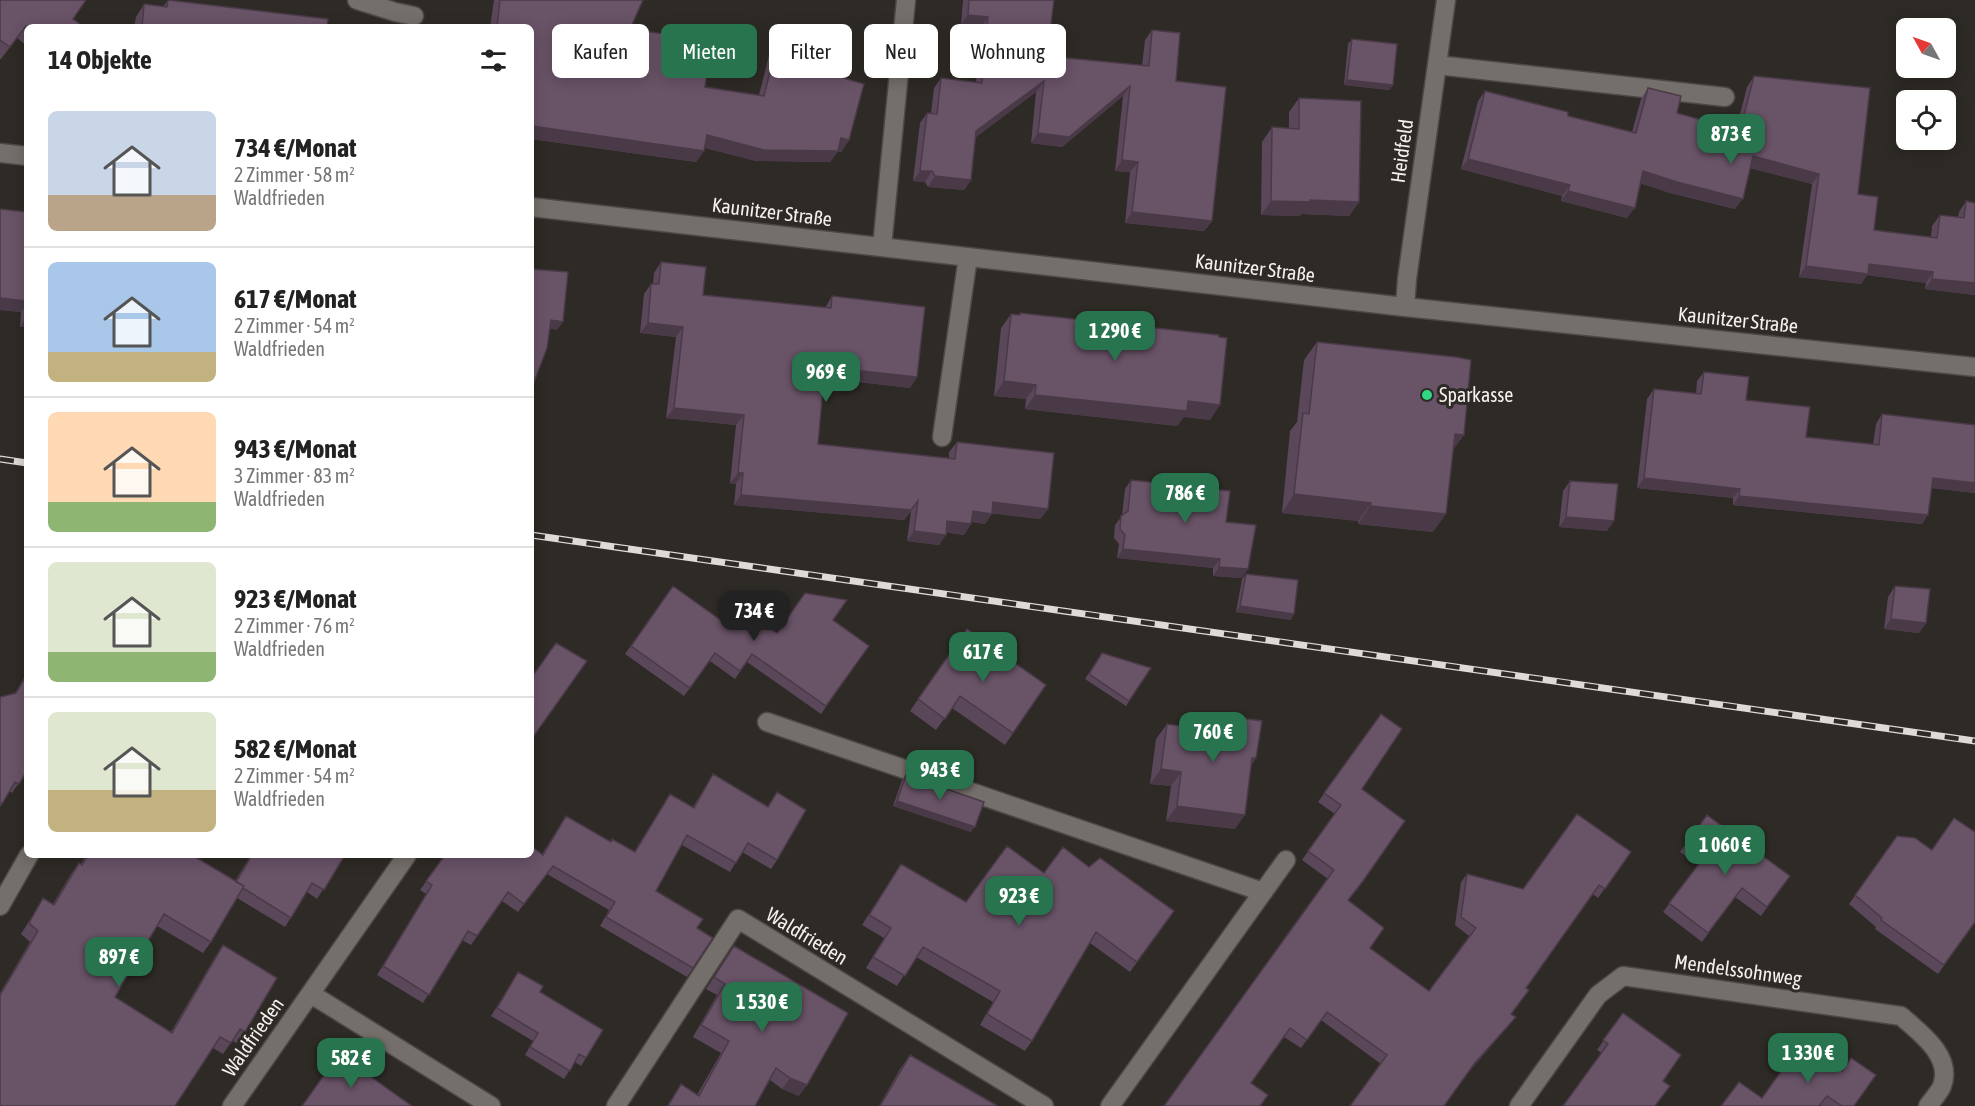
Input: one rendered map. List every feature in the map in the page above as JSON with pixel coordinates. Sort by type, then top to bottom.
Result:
[{"type":"street","points":[[357,0],[395,12],[416,14]]},
{"type":"street","points":[[882,247],[906,0]]},
{"type":"street","name":"Heidfeld","points":[[1405,307],[1446,0]]},
{"type":"street","points":[[1437,65],[1725,97]]},
{"type":"street","points":[[0,153],[24,156]]},
{"type":"street","name":"Kaunitzer Straße","points":[[534,207],[1405,307],[1975,367]]},
{"type":"street","points":[[942,436],[968,257]]},
{"type":"street","points":[[767,722],[1263,892]]},
{"type":"street","points":[[0,906],[28,858]]},
{"type":"street","name":"Waldfrieden","points":[[232,1106],[405,858]]},
{"type":"street","points":[[1110,1106],[1286,860]]},
{"type":"street","name":"Waldfrieden","points":[[616,1106],[738,919],[1044,1106]]},
{"type":"street","name":"Mendelssohnweg","points":[[1519,1106],[1598,995],[1623,976],[1900,1016],[1931,1043],[1944,1064],[1942,1086],[1928,1106]]},
{"type":"street","name":"Waldfrieden","points":[[310,994],[491,1106]]},
{"type":"building","points":[[0,0],[86,0],[73,19],[80,24],[24,24],[24,29],[10,47],[0,40]]},
{"type":"building","points":[[168,0],[328,19],[327,24],[142,24],[144,4],[167,7]]},
{"type":"building","points":[[500,0],[643,0],[632,24],[552,24],[552,78],[649,78],[649,32],[661,34],[661,78],[706,78],[705,87],[764,96],[769,76],[769,78],[843,78],[864,84],[849,140],[841,138],[838,151],[764,150],[707,135],[704,151],[534,126],[534,24],[497,24]]},
{"type":"building","points":[[969,0],[1054,0],[1051,24],[987,24],[988,17],[968,15]]},
{"type":"building","points":[[1152,30],[1180,33],[1176,81],[1226,87],[1212,221],[1132,212],[1138,162],[1122,160],[1130,86],[1069,137],[1038,133],[1044,81],[976,131],[971,180],[935,176],[932,171],[920,171],[927,113],[937,114],[941,78],[982,83],[982,78],[1066,78],[1066,58],[1149,66]]},
{"type":"building","points":[[1352,39],[1397,44],[1393,85],[1347,80]]},
{"type":"building","points":[[1754,76],[1870,88],[1858,194],[1878,197],[1874,230],[1937,238],[1940,215],[1964,218],[1966,201],[1975,203],[1975,283],[1932,279],[1933,272],[1869,264],[1868,274],[1806,266],[1819,174],[1753,156],[1743,199],[1643,171],[1635,208],[1568,191],[1570,185],[1468,159],[1485,91],[1568,112],[1568,116],[1636,133],[1648,88],[1681,96],[1677,113],[1740,131]]},
{"type":"building","points":[[1299,98],[1361,101],[1359,202],[1271,201],[1272,127],[1299,129]]},
{"type":"building","points":[[0,209],[24,212],[24,301],[0,298]]},
{"type":"building","points":[[661,262],[706,267],[703,295],[831,308],[832,296],[925,307],[917,377],[825,367],[818,444],[955,459],[957,442],[1054,453],[1048,509],[993,502],[992,514],[973,511],[971,524],[947,521],[946,535],[914,531],[918,501],[911,510],[741,495],[743,473],[738,473],[744,415],[674,408],[683,327],[648,323],[651,284],[659,284]]},
{"type":"building","points":[[534,269],[568,272],[563,322],[551,320],[547,348],[534,382]]},
{"type":"building","points":[[1020,313],[1219,335],[1219,337],[1227,338],[1220,405],[1188,401],[1187,411],[1035,395],[1036,385],[1004,381],[1011,314],[1020,315]]},
{"type":"building","points":[[1317,342],[1471,360],[1464,435],[1455,434],[1446,514],[1370,506],[1371,503],[1294,494],[1303,413],[1309,414]]},
{"type":"building","points":[[1704,372],[1749,377],[1746,400],[1810,407],[1806,437],[1879,445],[1882,414],[1975,425],[1975,483],[1933,478],[1928,515],[1739,496],[1740,489],[1644,478],[1654,389],[1701,394]]},
{"type":"building","points":[[1131,480],[1230,491],[1226,522],[1256,525],[1248,569],[1219,567],[1220,559],[1123,549],[1125,535],[1120,529],[1121,516],[1128,511]]},
{"type":"building","points":[[1570,481],[1618,484],[1614,521],[1566,517]]},
{"type":"building","points":[[1246,574],[1298,580],[1294,614],[1240,606]]},
{"type":"building","points":[[673,586],[722,621],[735,603],[777,633],[805,593],[847,600],[833,620],[869,646],[826,706],[752,654],[740,671],[715,653],[690,688],[631,646]]},
{"type":"building","points":[[1895,586],[1930,589],[1926,623],[1891,619]]},
{"type":"building","points":[[967,629],[1046,685],[1013,733],[960,696],[945,719],[918,699]]},
{"type":"building","points":[[556,643],[587,661],[534,736],[534,674]]},
{"type":"building","points":[[1102,653],[1151,668],[1129,701],[1089,674]]},
{"type":"building","points":[[24,679],[24,776],[19,784],[15,782],[2,804],[0,803],[0,697],[16,693]]},
{"type":"building","points":[[1381,714],[1402,729],[1362,789],[1405,821],[1348,900],[1384,928],[1370,948],[1429,991],[1476,928],[1461,917],[1467,874],[1523,889],[1577,814],[1631,852],[1605,889],[1599,885],[1526,988],[1529,990],[1511,1014],[1516,1017],[1474,1064],[1444,1106],[1350,1106],[1387,1055],[1327,1012],[1307,1040],[1290,1028],[1251,1083],[1268,1095],[1260,1106],[1164,1106],[1334,870],[1308,851],[1341,805],[1324,793]]},
{"type":"building","points":[[1220,715],[1262,721],[1256,758],[1252,758],[1245,815],[1177,806],[1181,772],[1161,769],[1167,724],[1217,731]]},
{"type":"building","points":[[713,774],[768,807],[777,792],[806,810],[777,860],[748,843],[736,863],[687,835],[656,891],[703,919],[697,928],[713,938],[693,968],[606,917],[615,902],[553,866],[524,904],[508,892],[477,936],[468,931],[429,995],[383,966],[432,885],[426,881],[443,858],[534,858],[534,848],[543,855],[566,816],[611,842],[612,839],[635,852],[670,794],[694,808]]},
{"type":"building","points":[[906,775],[984,802],[975,827],[897,801]]},
{"type":"building","points":[[1707,815],[1790,876],[1767,907],[1742,888],[1708,933],[1669,903],[1705,856],[1687,843]]},
{"type":"building","points":[[1954,818],[1975,832],[1975,922],[1944,965],[1881,920],[1882,918],[1855,895],[1897,836],[1915,838],[1932,850]]},
{"type":"building","points":[[1007,846],[1044,873],[1063,847],[1089,867],[1100,858],[1174,911],[1137,962],[1096,932],[1032,1041],[987,1014],[1000,991],[923,947],[905,976],[873,957],[891,928],[869,915],[901,864],[966,902]]},
{"type":"building","points":[[86,858],[197,858],[244,886],[211,942],[164,914],[115,997],[172,1033],[223,945],[277,978],[245,1032],[240,1029],[231,1043],[220,1037],[175,1106],[0,1106],[0,995],[38,931],[29,923],[43,898],[54,905],[79,863],[82,865]]},
{"type":"building","points":[[250,858],[343,858],[324,890],[312,883],[291,918],[236,882]]},
{"type":"building","points":[[734,946],[848,1013],[807,1085],[790,1078],[776,1068],[755,1106],[668,1106],[681,1084],[699,1096],[729,1041],[701,1025],[725,984],[714,977]]},
{"type":"building","points":[[518,972],[543,986],[540,992],[603,1030],[586,1058],[579,1054],[570,1071],[530,1047],[538,1033],[497,1008]]},
{"type":"building","points":[[1623,1013],[1681,1055],[1663,1081],[1670,1086],[1655,1106],[1563,1106],[1608,1044],[1603,1040]]},
{"type":"building","points":[[1802,1042],[1842,1071],[1851,1058],[1876,1075],[1854,1106],[1842,1106],[1827,1096],[1819,1106],[1721,1106],[1739,1082],[1762,1098]]},
{"type":"building","points":[[339,1054],[412,1106],[302,1106]]},
{"type":"building","points":[[910,1055],[996,1105],[880,1106]]},
{"type":"railway","points":[[0,459],[24,463]]},
{"type":"railway","points":[[534,535],[1975,741]]},
{"type":"place","name":"Sparkasse","points":[[1427,395]]}]
